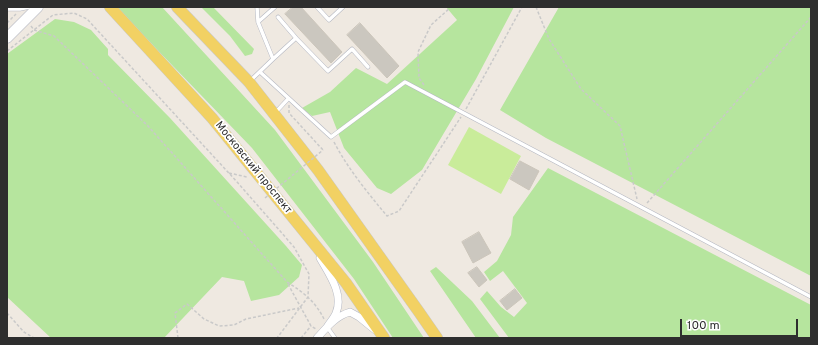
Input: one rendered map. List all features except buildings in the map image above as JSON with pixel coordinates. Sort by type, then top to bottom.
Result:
[{"type":"main road","points":[[177,7],[249,82],[318,170],[437,338]]},
{"type":"main road","points":[[7,38],[37,8]]},
{"type":"main road","name":"Московский проспект","points":[[110,8],[212,118],[346,283],[384,338]]},
{"type":"street","points":[[310,238],[336,287],[338,305],[336,313],[327,327]]},
{"type":"street","points":[[320,335],[341,315],[350,312],[359,317],[384,338]]},
{"type":"lane","points":[[257,7],[258,22],[273,59]]},
{"type":"lane","points":[[258,22],[275,7]]},
{"type":"lane","points":[[317,7],[329,20],[343,7]]},
{"type":"lane","points":[[7,9],[37,8]]},
{"type":"lane","points":[[278,17],[328,71],[352,49],[368,67]]},
{"type":"lane","points":[[249,82],[296,38]]},
{"type":"lane","points":[[260,72],[331,137],[404,82],[464,112],[811,297]]},
{"type":"lane","points":[[274,114],[288,99]]},
{"type":"lane","points":[[327,327],[335,338]]},
{"type":"path","points":[[433,96],[419,78],[418,52],[430,26],[451,7]]},
{"type":"path","points":[[331,137],[338,151],[369,195],[387,216],[399,211],[464,112],[522,7]]},
{"type":"path","points":[[536,7],[549,39],[581,89],[620,126],[638,205]]},
{"type":"path","points":[[7,51],[53,15],[74,12],[87,20],[294,247],[309,274],[308,297],[277,338]]},
{"type":"path","points":[[643,208],[811,17]]},
{"type":"path","points":[[34,30],[54,36],[148,126],[287,282],[308,297],[319,309],[327,327]]},
{"type":"path","points":[[265,198],[323,150],[289,113],[288,99]]},
{"type":"path","points":[[228,173],[249,177]]},
{"type":"path","points":[[287,282],[311,326],[320,335]]},
{"type":"path","points":[[178,338],[175,313],[187,304],[204,319],[219,326],[234,325],[246,319],[300,308]]},
{"type":"path","points":[[7,313],[24,332],[34,338]]},
{"type":"path","points":[[301,338],[311,326]]},
{"type":"green space","points":[[116,7],[162,7],[275,130],[373,262],[424,338],[393,338],[354,279],[252,148]]},
{"type":"green space","points":[[201,7],[213,7],[254,49],[252,54],[245,56],[230,36]]},
{"type":"green space","points":[[446,7],[514,7],[476,79],[422,170],[391,194],[377,188],[344,148],[330,112],[312,116],[302,108],[330,92],[356,68],[387,84],[457,20]]},
{"type":"green space","points":[[559,7],[811,7],[811,276],[546,138],[500,110]]},
{"type":"green space","points":[[55,19],[74,22],[91,30],[108,49],[108,55],[170,118],[302,265],[299,277],[279,295],[251,301],[244,281],[222,277],[164,338],[51,338],[7,297],[7,54]]},
{"type":"green space","points":[[469,127],[521,156],[501,194],[448,165]]},
{"type":"green space","points":[[548,168],[811,305],[811,338],[509,338],[480,299],[487,291],[501,307],[514,317],[527,303],[503,271],[490,281],[484,272],[497,261],[511,235],[513,217]]},
{"type":"green space","points":[[436,267],[472,301],[500,338],[476,338],[430,271]]}]
